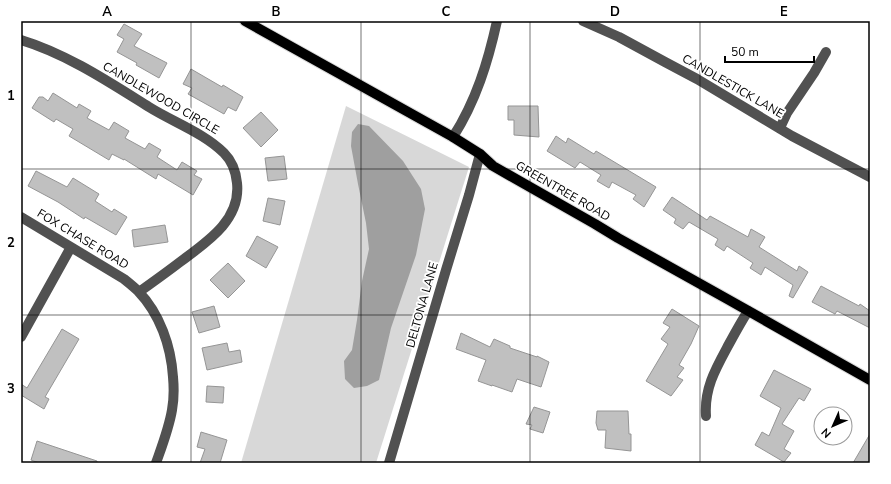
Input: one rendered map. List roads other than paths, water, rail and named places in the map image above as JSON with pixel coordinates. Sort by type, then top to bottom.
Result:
[{"type":"main road","name":"GREENTREE ROAD","points":[[245,21],[453,137],[480,154],[493,166],[870,380]]},
{"type":"street","points":[[453,137],[463,121],[479,85],[488,58],[497,21]]},
{"type":"street","name":"CANDLESTICK LANE","points":[[582,21],[619,37],[697,79],[780,128],[870,177]]},
{"type":"street","name":"CANDLEWOOD CIRCLE","points":[[21,40],[46,49],[75,63],[154,110],[198,134],[215,145],[225,154],[232,164],[237,175],[238,188],[237,198],[233,210],[227,221],[197,250],[139,292]]},
{"type":"street","points":[[780,128],[787,113],[814,73],[826,52]]},
{"type":"street","name":"DELTONA LANE","points":[[389,463],[446,270],[470,195],[480,154]]},
{"type":"street","name":"FOX CHASE ROAD","points":[[21,217],[124,279],[139,292],[157,319],[165,335],[170,353],[174,391],[168,428],[156,463]]},
{"type":"street","points":[[21,337],[71,247]]},
{"type":"street","points":[[706,416],[705,405],[710,380],[748,311]]}]
